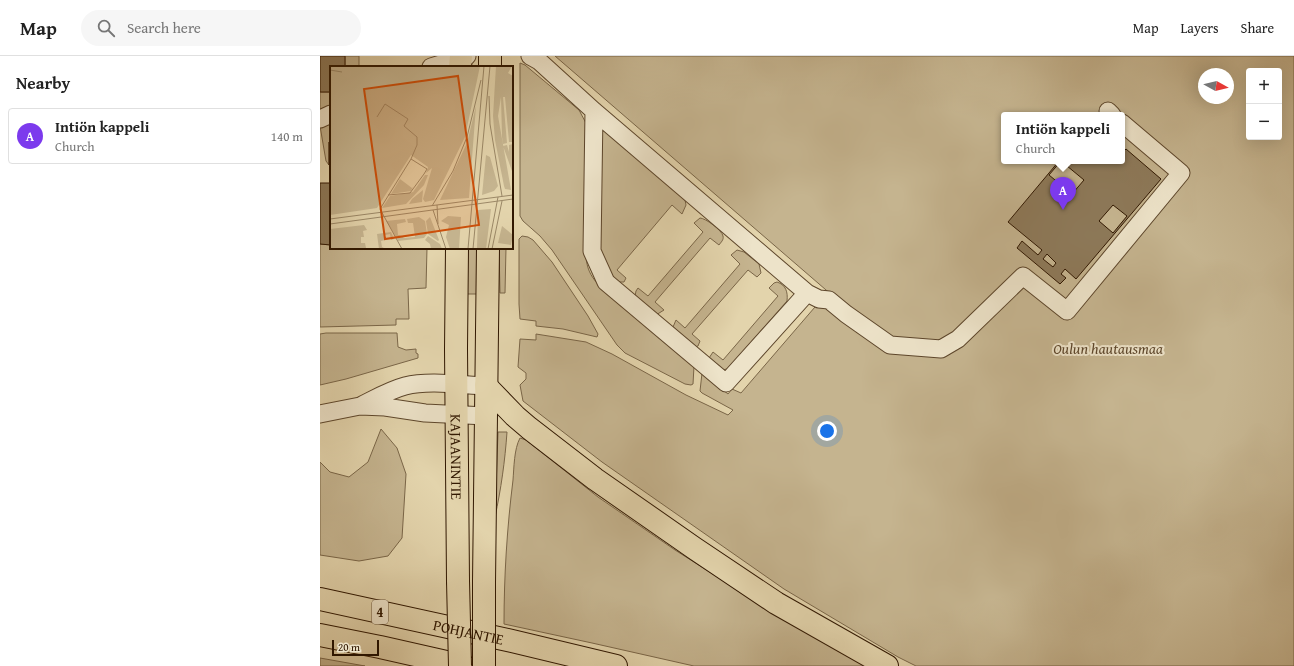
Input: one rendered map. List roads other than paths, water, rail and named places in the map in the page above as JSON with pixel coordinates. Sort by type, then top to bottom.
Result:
[{"type":"main road","name":"KAJAANINTIE","points":[[457,249],[458,581],[460,666]]},
{"type":"main road","name":"KAJAANINTIE","points":[[484,666],[488,249]]},
{"type":"main road","points":[[486,386],[529,428],[595,479],[776,603],[887,666]]},
{"type":"main road","name":"POHJANTIE","points":[[320,599],[512,641],[616,666]]},
{"type":"main road","name":"4","points":[[320,635],[464,666]]},
{"type":"street","points":[[530,56],[539,61],[594,111],[807,293],[819,299],[829,300],[890,345],[941,349],[958,339],[1023,276],[1067,310],[1180,173],[1125,126]]},
{"type":"street","points":[[435,66],[462,59]]},
{"type":"street","points":[[594,111],[592,251],[606,282],[691,355],[726,383],[807,293]]},
{"type":"street","points":[[320,119],[330,114]]},
{"type":"street","points":[[360,406],[386,393],[405,386],[425,383],[486,386]]},
{"type":"street","points":[[320,414],[360,406],[385,407],[425,413],[486,416]]},
{"type":"place","name":"Intiön kappeli","points":[[1063,210]]},
{"type":"park label","name":"Oulun hautausmaa","points":[[1108,348]]}]
